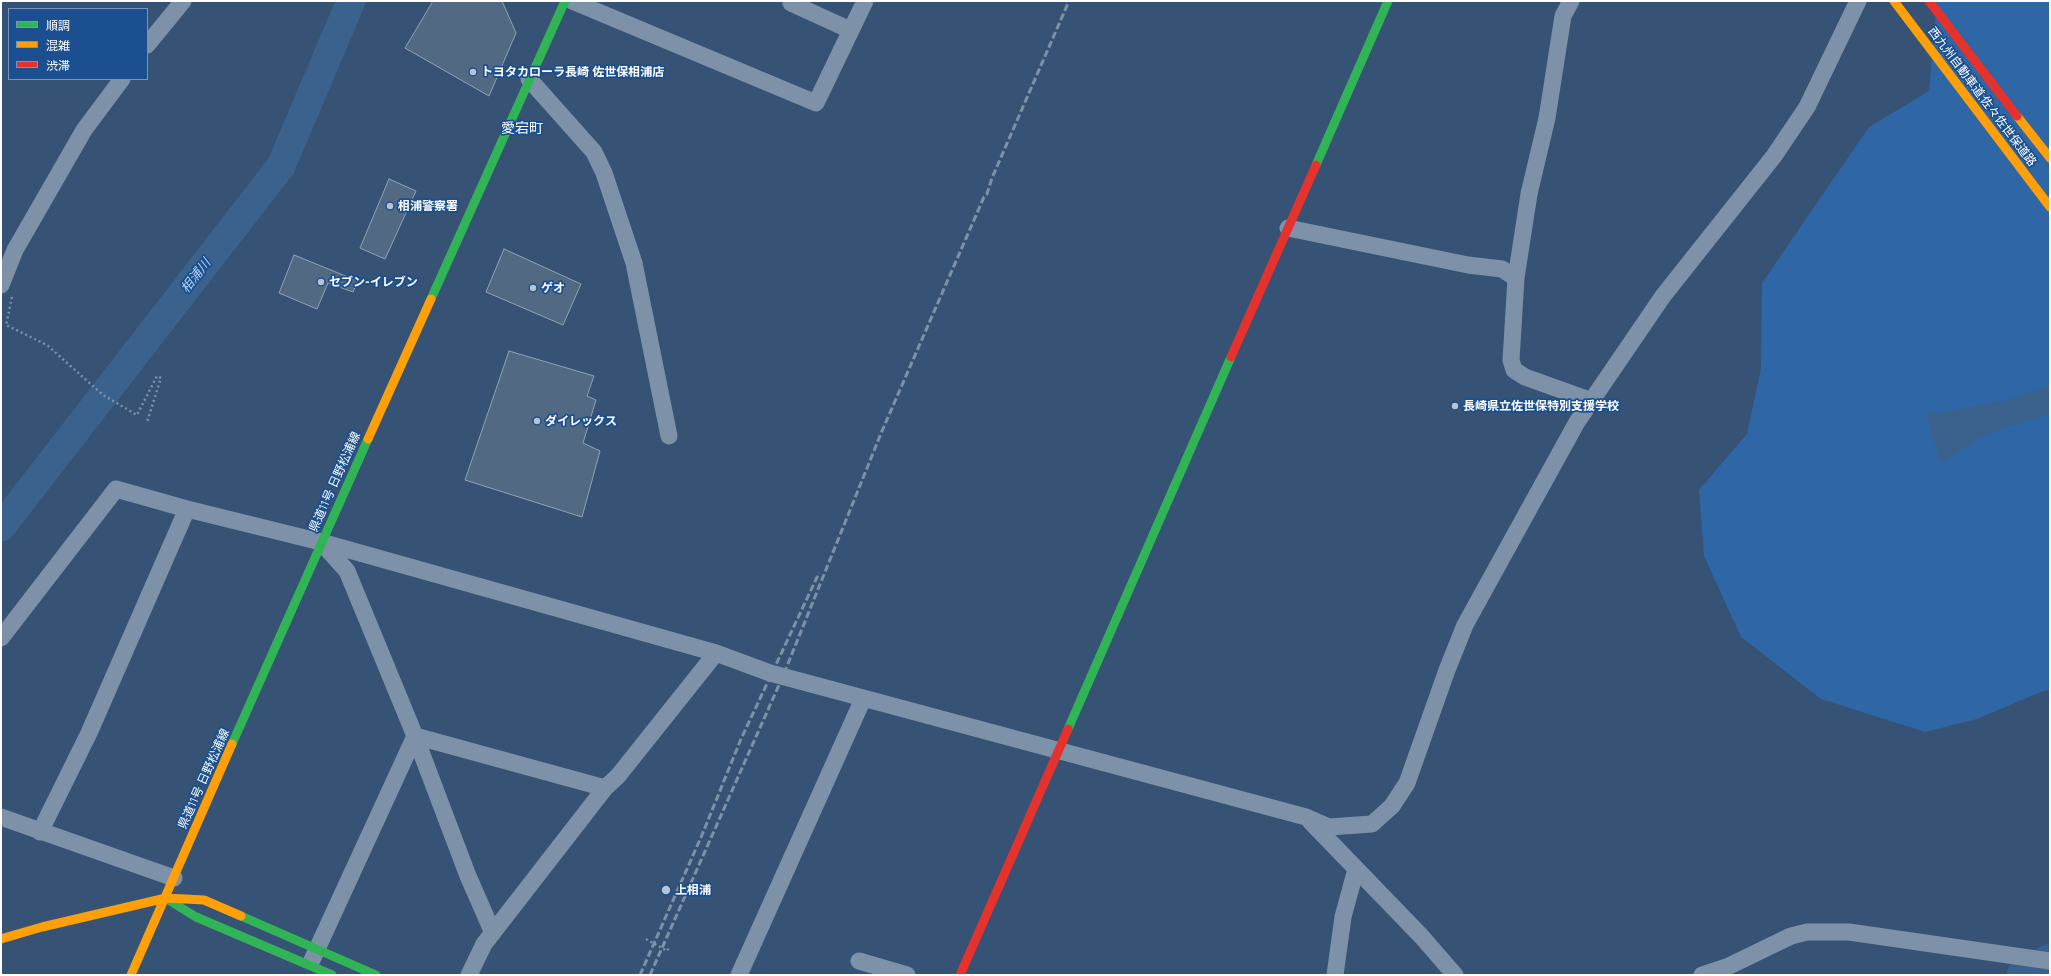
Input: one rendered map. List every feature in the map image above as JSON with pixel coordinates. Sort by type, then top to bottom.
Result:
[{"type":"main road","name":"県道11号 日野松浦線","points":[[131,975],[321,542],[565,1]]},
{"type":"main road","points":[[960,975],[1388,1]]},
{"type":"main road","name":"西九州自動車道;佐々佐世保道路","points":[[1929,1],[2050,158]]},
{"type":"main road","name":"西九州自動車道;佐々佐世保道路","points":[[1895,2],[2050,207]]},
{"type":"main road","points":[[166,898],[196,917],[308,970],[332,975]]},
{"type":"main road","points":[[1,939],[42,927],[166,898],[204,900],[376,975]]},
{"type":"street","points":[[148,44],[184,1]]},
{"type":"street","points":[[572,1],[816,103],[864,1]]},
{"type":"street","points":[[792,1],[791,3],[850,30]]},
{"type":"street","points":[[1570,1],[1563,16],[1547,118],[1529,194],[1516,278],[1510,360],[1514,370],[1525,377],[1592,401]]},
{"type":"street","points":[[1,638],[116,488],[187,509],[321,542],[716,654],[770,673],[1058,749],[1306,817],[1330,827],[1372,824],[1392,806],[1408,783],[1447,670],[1465,625],[1577,422],[1663,296],[1774,156],[1803,113],[1858,1]]},
{"type":"street","points":[[529,79],[594,152],[604,173],[634,263],[669,436]]},
{"type":"street","points":[[1,285],[15,250],[84,130],[121,80]]},
{"type":"street","points":[[1288,228],[1468,265],[1502,269],[1516,278]]},
{"type":"street","points":[[40,832],[89,733],[187,509]]},
{"type":"street","points":[[321,542],[348,571],[415,736],[468,876],[493,933]]},
{"type":"street","points":[[469,975],[484,944],[605,788],[618,776],[716,654]]},
{"type":"street","points":[[739,975],[863,698]]},
{"type":"street","points":[[415,736],[605,788]]},
{"type":"street","points":[[308,970],[415,736]]},
{"type":"street","points":[[1,817],[174,878]]},
{"type":"street","points":[[1306,817],[1422,936],[1455,975]]},
{"type":"street","points":[[1335,975],[1343,917],[1356,869]]},
{"type":"street","points":[[1702,975],[1729,966],[1791,936],[1807,932],[1849,932],[2050,961]]},
{"type":"street","points":[[859,961],[907,975]]},
{"type":"path","points":[[6,325],[47,345],[103,395],[137,415],[157,376],[161,378],[147,422]]},
{"type":"path","points":[[646,939],[667,951],[669,948]]},
{"type":"shaded area","points":[[1937,1],[2050,1],[2050,690],[2043,691],[1977,719],[1925,732],[1821,699],[1741,637],[1704,556],[1699,490],[1747,434],[1761,368],[1762,283],[1869,127],[1929,91]]},
{"type":"shaded area","points":[[2050,386],[2050,414],[1988,433],[1941,463],[1927,415],[2004,401]]},
{"type":"building","name":"トヨタカローラ長崎 佐世保相浦店","points":[[433,1],[502,1],[516,33],[489,96],[405,48]]},
{"type":"building","name":"相浦警察署","points":[[389,179],[416,191],[385,259],[360,248]]},
{"type":"building","name":"ゲオ","points":[[504,249],[581,284],[563,325],[486,292]]},
{"type":"building","name":"セブン-イレブン","points":[[294,255],[358,281],[353,292],[328,283],[317,309],[279,293]]},
{"type":"building","name":"ダイレックス","points":[[509,351],[594,376],[587,396],[596,400],[583,443],[600,451],[582,517],[465,480]]},
{"type":"waterway","name":"相浦川","points":[[1,527],[281,166],[351,1]]},
{"type":"waterway","points":[[2021,975],[2050,958]]},
{"type":"railway","points":[[650,975],[783,676],[882,431],[984,197],[987,194],[992,178],[1069,1]]},
{"type":"railway","points":[[640,975],[702,835],[741,739],[819,573]]},
{"type":"traffic: fast","points":[[431,299],[565,1]]},
{"type":"traffic: fast","points":[[1316,165],[1388,1]]},
{"type":"traffic: fast","points":[[1068,729],[1231,357]]},
{"type":"traffic: fast","points":[[232,744],[368,439]]},
{"type":"traffic: fast","points":[[167,899],[196,917],[332,975]]},
{"type":"traffic: fast","points":[[241,916],[376,975]]},
{"type":"traffic: slow","points":[[1894,1],[2050,207]]},
{"type":"traffic: slow","points":[[2017,116],[2050,158]]},
{"type":"traffic: slow","points":[[368,439],[431,299]]},
{"type":"traffic: slow","points":[[131,975],[232,744]]},
{"type":"traffic: slow","points":[[1,939],[42,927],[166,898],[204,900],[241,916]]},
{"type":"traffic: jam","points":[[1929,1],[2017,116]]},
{"type":"traffic: jam","points":[[1231,357],[1316,165]]},
{"type":"traffic: jam","points":[[960,975],[1068,729]]},
{"type":"place","name":"トヨタカローラ長崎 佐世保相浦店","points":[[473,72]]},
{"type":"place","name":"相浦警察署","points":[[390,206]]},
{"type":"place","name":"セブン-イレブン","points":[[321,282]]},
{"type":"place","name":"ゲオ","points":[[533,288]]},
{"type":"place","name":"長崎県立佐世保特別支援学校","points":[[1455,406]]},
{"type":"place","name":"ダイレックス","points":[[537,421]]},
{"type":"place","name":"上相浦","points":[[666,890]]},
{"type":"district","name":"愛宕町","points":[[522,129]]}]
